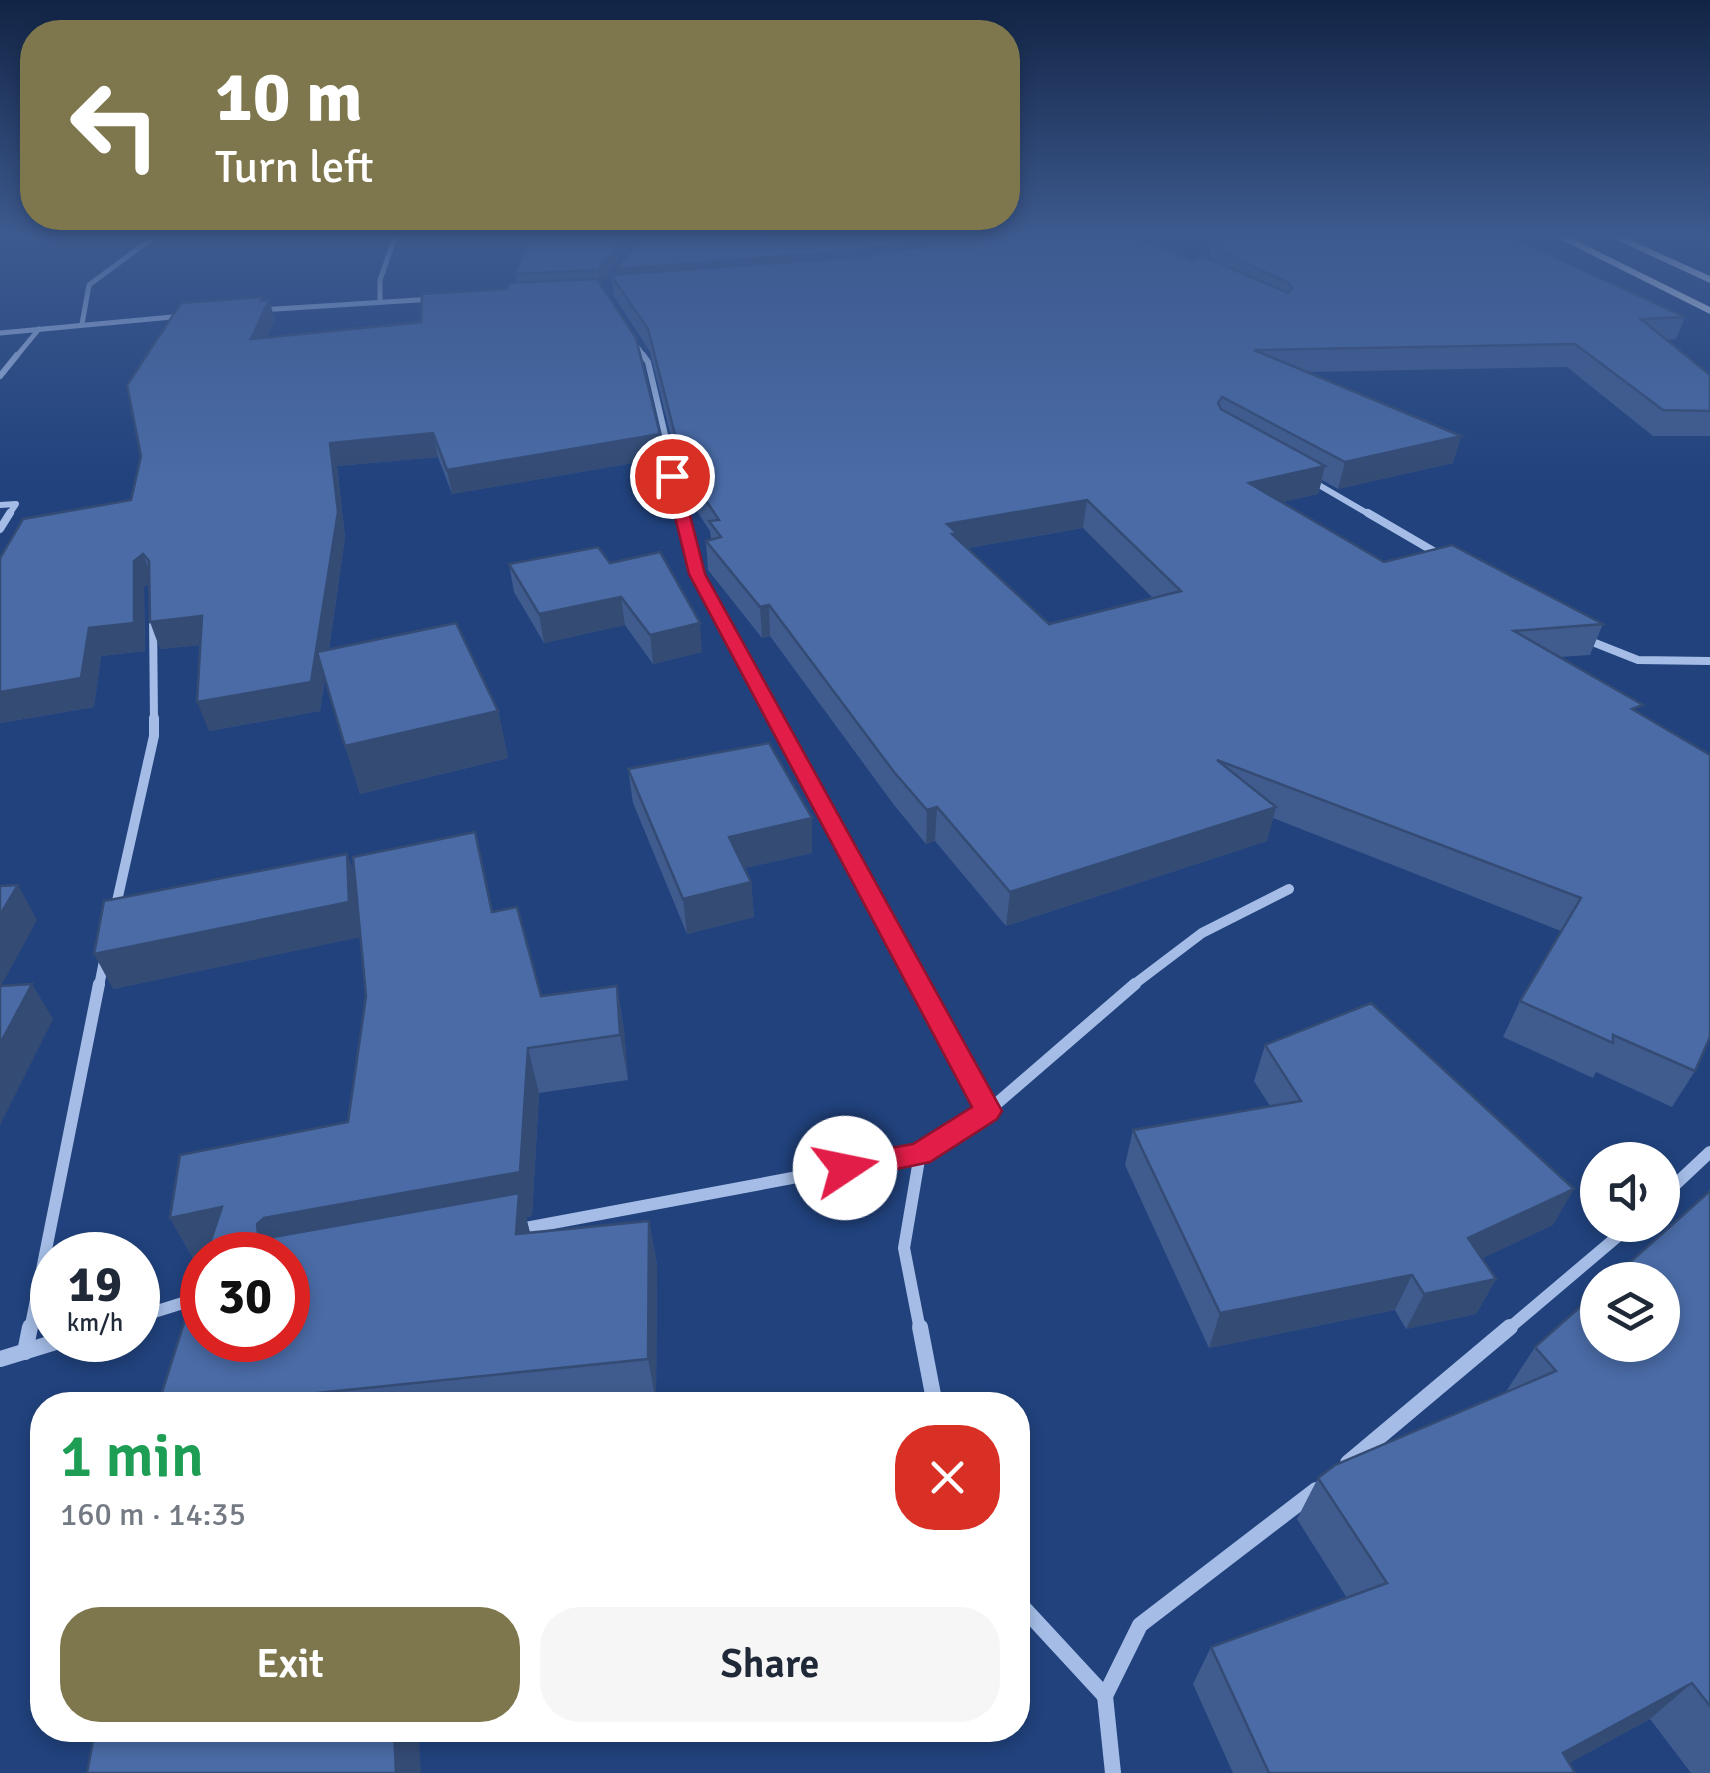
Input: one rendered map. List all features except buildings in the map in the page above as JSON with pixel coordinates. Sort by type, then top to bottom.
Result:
[{"type":"street","points":[[82,324],[83,317]]},
{"type":"street","points":[[0,333],[167,317]]},
{"type":"street","points":[[619,320],[648,362],[697,574],[988,1111]]},
{"type":"street","points":[[0,376],[39,328]]},
{"type":"street","points":[[1307,478],[1445,558]]},
{"type":"street","points":[[0,505],[16,504],[0,529]]},
{"type":"street","points":[[113,919],[154,736],[152,606]]},
{"type":"street","points":[[1581,638],[1638,660],[1710,661]]},
{"type":"street","points":[[498,1233],[920,1154],[988,1111],[1103,1008],[1188,944],[1289,889]]},
{"type":"street","points":[[25,1352],[109,938]]},
{"type":"street","points":[[1680,1181],[1710,1152]]},
{"type":"street","points":[[920,1154],[904,1248],[932,1392]]},
{"type":"street","points":[[1113,1773],[1105,1696],[1140,1625],[1317,1489],[1611,1242]]},
{"type":"street","points":[[0,1359],[30,1350]]},
{"type":"street","points":[[1030,1615],[1105,1696]]},
{"type":"route","points":[[672,476],[697,574],[988,1111],[920,1154],[845,1168]]}]
